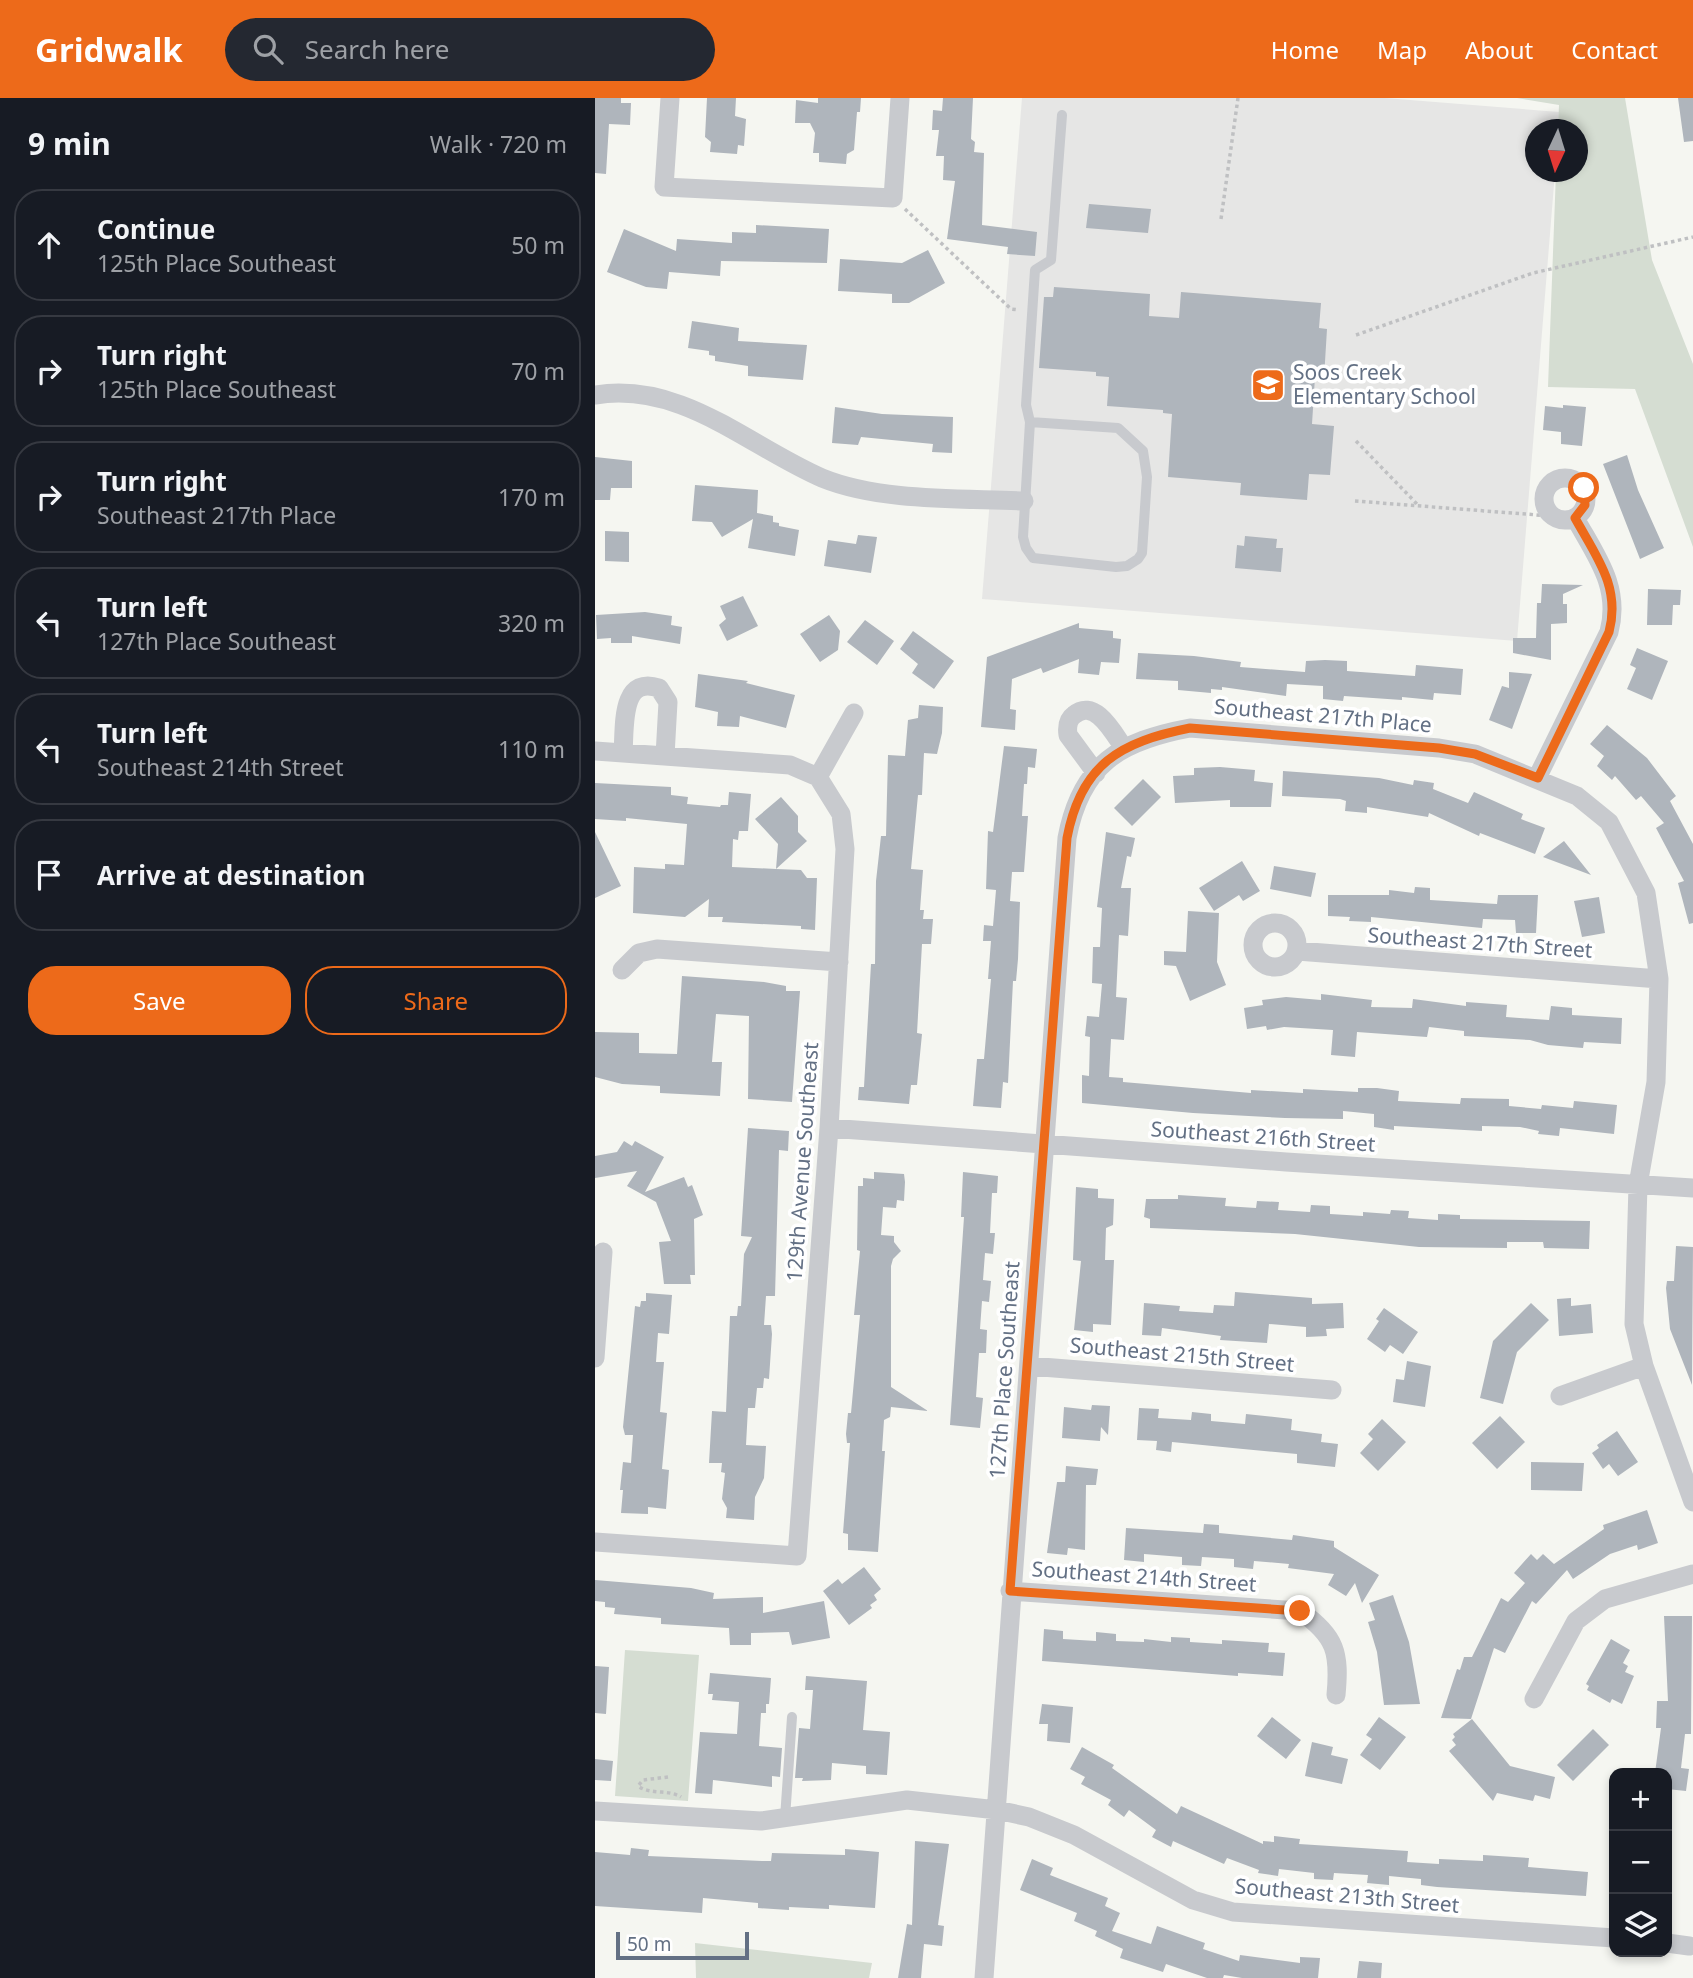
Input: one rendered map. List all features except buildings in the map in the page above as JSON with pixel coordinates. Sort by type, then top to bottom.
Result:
[{"type":"street","points":[[670,98],[664,187],[893,198],[900,98]]},
{"type":"street","points":[[595,395],[617,391],[669,400],[725,423],[823,478],[887,494],[1024,501]]},
{"type":"street","points":[[1571,478],[1584,488],[1585,505],[1575,518],[1559,520],[1551,516],[1546,509],[1544,493],[1554,480],[1571,478]]},
{"type":"street","points":[[1538,778],[1609,632],[1613,615],[1611,585],[1575,518]]},
{"type":"street","points":[[623,753],[630,694],[637,686],[647,684],[659,688],[666,695],[665,756]]},
{"type":"street","points":[[1102,766],[1068,736],[1069,721],[1074,715],[1088,710],[1095,712],[1124,748]]},
{"type":"street","points":[[595,751],[790,765],[818,777],[854,713]]},
{"type":"street","name":"Southeast 217th Place","points":[[1102,766],[1124,748],[1155,735],[1190,728],[1399,743],[1475,754],[1577,796],[1609,822],[1646,893],[1659,979],[1656,1082],[1638,1185],[1634,1324],[1644,1366],[1693,1503]]},
{"type":"street","name":"127th Place Southeast","points":[[984,1978],[1010,1591],[1067,838],[1072,810],[1102,766]]},
{"type":"street","name":"129th Avenue Southeast","points":[[595,1542],[797,1556],[829,1128],[845,849],[841,814],[818,777]]},
{"type":"street","points":[[622,970],[639,953],[657,949],[839,962]]},
{"type":"street","name":"Southeast 217th Street","points":[[1297,951],[1659,979]]},
{"type":"street","name":"Southeast 216th Street","points":[[829,1128],[1693,1188]]},
{"type":"street","points":[[595,1358],[603,1252]]},
{"type":"street","name":"Southeast 215th Street","points":[[1029,1366],[1332,1390]]},
{"type":"street","points":[[1560,1396],[1644,1366]]},
{"type":"street","points":[[1534,1699],[1576,1621],[1605,1599],[1693,1574]]},
{"type":"street","name":"Southeast 214th Street","points":[[1010,1591],[1300,1611],[1332,1639],[1339,1667],[1336,1695]]},
{"type":"street","name":"Southeast 213th Street","points":[[595,1811],[761,1821],[907,1800],[997,1810],[1029,1817],[1074,1835],[1193,1899],[1233,1912],[1609,1938]]},
{"type":"street","points":[[1672,1944],[1692,1942]]},
{"type":"lane","points":[[1030,422],[1118,428],[1127,433],[1143,451],[1146,460],[1146,509],[1142,553],[1133,563],[1117,567],[1033,558],[1025,548],[1023,537],[1030,422],[1025,405],[1031,311],[1035,270],[1051,260],[1062,115]]},
{"type":"lane","points":[[785,1818],[792,1717]]},
{"type":"path","points":[[1221,219],[1238,98]]},
{"type":"path","points":[[893,198],[1011,309],[1031,311]]},
{"type":"path","points":[[1356,335],[1533,272],[1693,237]]},
{"type":"path","points":[[1356,441],[1418,506]]},
{"type":"path","points":[[1355,501],[1551,516]]},
{"type":"path","points":[[668,1777],[643,1780],[638,1786],[644,1790],[680,1795],[685,1816]]},
{"type":"shaded area","name":"Soos Creek Elementary School","points":[[1022,98],[1385,98],[1559,112],[1559,119],[1525,119],[1525,182],[1554,182],[1517,641],[982,599]]},
{"type":"shaded area","points":[[1517,98],[1625,98],[1652,260],[1693,364],[1693,547],[1635,389],[1548,387],[1556,182],[1588,182],[1588,119],[1558,119],[1559,105]]},
{"type":"shaded area","points":[[625,1650],[699,1655],[688,1801],[615,1796]]},
{"type":"shaded area","points":[[695,1943],[872,1963],[869,1978],[696,1978]]},
{"type":"place","name":"Soos Creek Elementary School","points":[[1268,385]]},
{"type":"route","points":[[1300,1611],[1010,1591],[1067,838],[1072,810],[1084,788],[1107,759],[1127,746],[1155,735],[1190,728],[1439,748],[1475,754],[1538,778],[1609,632],[1613,615],[1611,585],[1575,518],[1585,505],[1584,488]]}]
